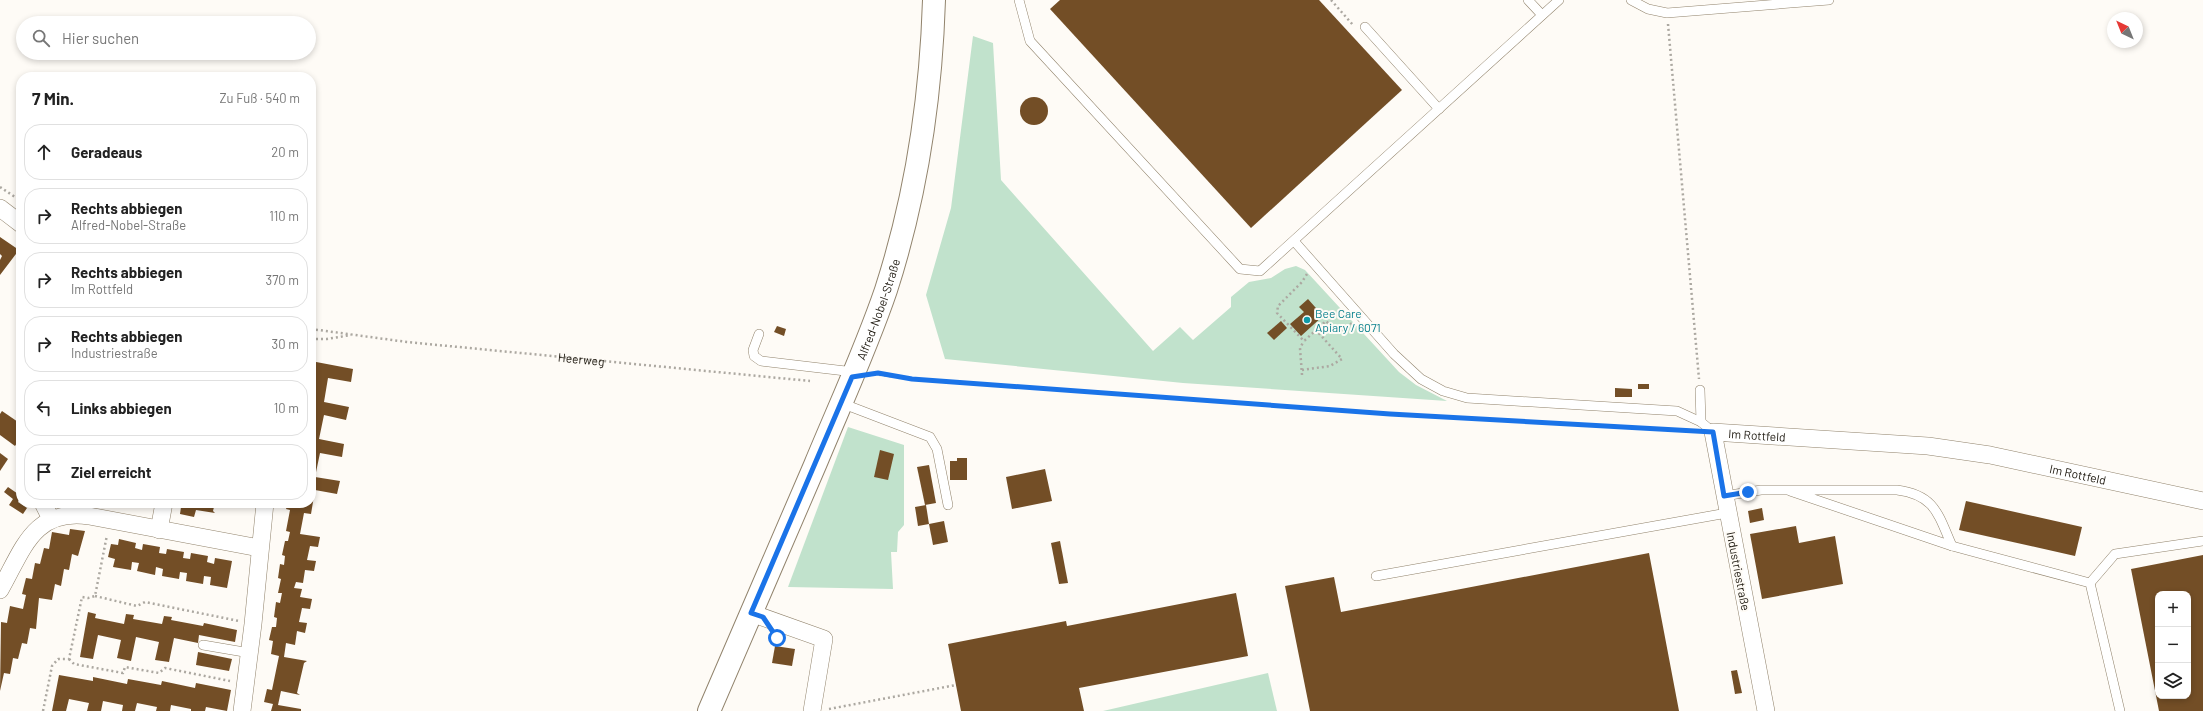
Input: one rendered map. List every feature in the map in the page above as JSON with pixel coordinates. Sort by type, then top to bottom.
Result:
[{"type":"street","name":"Alfred-Nobel-Straße","points":[[709,711],[853,375],[885,290],[912,187],[930,81],[934,0]]},
{"type":"street","points":[[0,208],[16,220]]},
{"type":"street","name":"Industriestraße","points":[[1707,427],[1724,496],[1766,711]]},
{"type":"street","name":"Im Rottfeld","points":[[1707,427],[1951,450],[2029,463],[2203,501]]},
{"type":"street","points":[[46,508],[51,519]]},
{"type":"street","points":[[159,530],[163,508]]},
{"type":"street","points":[[242,711],[250,653],[259,548],[264,508]]},
{"type":"street","points":[[0,590],[33,534],[51,519],[74,513],[259,548]]},
{"type":"street","points":[[751,613],[824,639],[819,710]]},
{"type":"lane","points":[[1019,0],[1030,41],[1240,269],[1260,271],[1558,0]]},
{"type":"lane","points":[[1528,0],[1542,15]]},
{"type":"lane","points":[[1631,0],[1648,10],[1667,13],[1788,2],[1829,0]]},
{"type":"lane","points":[[1365,27],[1440,108]]},
{"type":"lane","points":[[1294,241],[1399,359],[1421,379],[1443,391],[1466,398],[1678,411],[1707,427]]},
{"type":"lane","points":[[759,334],[753,350],[754,356],[761,361],[853,375]]},
{"type":"lane","points":[[1700,390],[1707,427]]},
{"type":"lane","points":[[841,403],[930,437],[937,449],[948,505]]},
{"type":"lane","points":[[1724,496],[1761,490],[1897,490],[1912,492],[1927,499],[1940,518],[1952,546]]},
{"type":"lane","points":[[1790,491],[1952,546],[2090,583]]},
{"type":"lane","points":[[1376,576],[1727,513]]},
{"type":"lane","points":[[2090,583],[2115,554],[2203,541]]},
{"type":"lane","points":[[2090,583],[2120,711]]},
{"type":"lane","points":[[203,645],[250,653]]},
{"type":"path","points":[[1331,0],[1356,27],[1365,27]]},
{"type":"path","points":[[1667,13],[1700,390]]},
{"type":"path","points":[[1304,341],[1277,313],[1277,309],[1302,282],[1313,263]]},
{"type":"path","points":[[1302,375],[1300,348],[1304,341],[1326,321],[1334,330],[1340,332],[1360,315]]},
{"type":"path","name":"Heerweg","points":[[316,330],[407,342],[815,381]]},
{"type":"path","points":[[1302,370],[1330,366],[1342,359],[1316,330]]},
{"type":"path","points":[[316,339],[353,335]]},
{"type":"path","name":"Im Rottfeld","points":[[853,375],[878,373],[912,379],[1390,414],[1707,427]]},
{"type":"path","points":[[95,596],[110,520]]},
{"type":"path","points":[[69,659],[82,597],[88,598],[95,596],[136,606],[145,602],[253,624]]},
{"type":"path","points":[[43,711],[52,666],[58,659],[69,659],[74,664],[123,673],[125,667],[159,673],[165,668],[246,684]]},
{"type":"path","points":[[819,710],[956,685]]},
{"type":"green space","points":[[973,36],[993,43],[1001,180],[1153,351],[1180,327],[1193,340],[1231,307],[1231,297],[1249,282],[1271,278],[1285,269],[1296,266],[1305,270],[1399,372],[1416,385],[1447,401],[1183,383],[945,359],[926,295],[951,208]]},
{"type":"green space","points":[[848,427],[904,445],[904,525],[898,532],[897,552],[891,552],[893,589],[788,587]]},
{"type":"green space","points":[[1268,673],[1277,711],[1103,711]]},
{"type":"building","points":[[1060,0],[1319,0],[1402,90],[1251,228],[1050,9]]},
{"type":"building","points":[[1034,97],[1044,101],[1048,111],[1044,121],[1034,125],[1024,121],[1020,111],[1024,101]]},
{"type":"building","points":[[0,237],[16,248],[16,254],[0,275],[0,260],[2,256],[0,254]]},
{"type":"building","name":"Bee Care Apiary / 6071","points":[[1308,299],[1323,316],[1301,336],[1290,324],[1304,312],[1299,307]]},
{"type":"building","points":[[1281,321],[1287,328],[1274,340],[1267,333]]},
{"type":"building","points":[[777,326],[786,329],[784,336],[774,332]]},
{"type":"building","points":[[316,362],[353,369],[351,382],[328,378],[324,402],[349,407],[346,420],[324,415],[319,439],[344,444],[342,457],[320,453],[316,472]]},
{"type":"building","points":[[1638,384],[1649,384],[1649,389],[1638,389]]},
{"type":"building","points":[[1615,388],[1632,389],[1632,397],[1615,397]]},
{"type":"building","points":[[2,411],[16,421],[15,446],[0,435],[0,414]]},
{"type":"building","points":[[880,450],[894,454],[888,480],[874,477]]},
{"type":"building","points":[[0,453],[8,459],[0,471]]},
{"type":"building","points":[[957,458],[967,458],[967,480],[950,480],[950,461],[957,461]]},
{"type":"building","points":[[929,465],[936,503],[925,505],[917,467]]},
{"type":"building","points":[[1045,469],[1052,501],[1012,509],[1006,477]]},
{"type":"building","points":[[316,477],[340,481],[337,494],[316,490]]},
{"type":"building","points":[[8,487],[16,493],[16,508],[27,508],[23,514],[9,505],[13,499],[4,492]]},
{"type":"building","points":[[1966,501],[2082,527],[2075,556],[1959,530]]},
{"type":"building","points":[[926,505],[929,524],[918,526],[915,507]]},
{"type":"building","points":[[181,508],[214,508],[213,511],[215,513],[196,510],[194,517],[180,514]]},
{"type":"building","points":[[312,508],[311,514],[304,513],[300,534],[320,537],[318,547],[310,546],[307,560],[316,561],[314,571],[305,570],[303,583],[296,582],[294,588],[302,589],[300,597],[312,599],[310,609],[302,608],[299,622],[307,623],[305,633],[297,631],[295,645],[286,643],[284,657],[307,661],[304,663],[297,693],[300,695],[281,691],[278,705],[301,709],[301,711],[271,711],[273,704],[264,702],[267,689],[272,690],[279,656],[271,654],[273,641],[269,640],[272,627],[276,627],[277,618],[274,617],[276,602],[280,603],[282,593],[278,593],[281,579],[278,578],[280,564],[284,565],[285,556],[282,555],[285,541],[288,541],[290,532],[286,531],[290,510],[286,509]]},
{"type":"building","points":[[1762,508],[1764,520],[1750,523],[1748,511]]},
{"type":"building","points":[[944,521],[948,542],[933,545],[929,524]]},
{"type":"building","points":[[1796,526],[1799,543],[1835,536],[1843,584],[1762,599],[1750,534]]},
{"type":"building","points":[[70,529],[85,531],[78,556],[72,554],[69,570],[64,569],[61,586],[55,584],[52,600],[39,598],[36,629],[30,628],[27,644],[22,643],[18,659],[13,658],[10,674],[4,673],[0,691],[1,622],[7,623],[10,606],[23,609],[26,595],[22,594],[26,578],[32,579],[35,563],[40,564],[44,548],[49,549],[52,532],[69,535]]},
{"type":"building","points":[[119,539],[136,543],[135,548],[142,550],[143,544],[160,547],[159,553],[166,554],[167,549],[184,552],[183,558],[190,559],[191,553],[208,556],[207,562],[214,564],[215,558],[232,561],[227,588],[210,585],[211,577],[204,576],[203,584],[186,581],[187,573],[180,572],[179,579],[162,576],[163,569],[156,567],[155,575],[137,571],[139,563],[132,562],[131,570],[113,567],[115,559],[108,557],[111,544],[118,545]]},
{"type":"building","points":[[1060,541],[1068,583],[1059,584],[1051,543]]},
{"type":"building","points":[[1649,553],[1679,711],[1310,711],[1285,586],[1334,577],[1341,612]]},
{"type":"building","points":[[2203,555],[2203,711],[2159,711],[2157,699],[2191,699],[2191,591],[2155,591],[2155,691],[2131,569]]},
{"type":"building","points":[[1236,593],[1248,656],[1079,688],[1084,711],[961,711],[948,644],[1066,621],[1067,626]]},
{"type":"building","points":[[88,612],[96,614],[95,618],[124,624],[126,614],[134,615],[133,619],[162,624],[164,616],[172,617],[171,620],[203,626],[204,623],[237,630],[235,642],[199,635],[198,643],[174,638],[169,662],[155,660],[159,642],[136,637],[131,661],[117,658],[121,640],[98,635],[93,659],[80,657]]},
{"type":"building","points":[[775,646],[795,649],[792,666],[772,663]]},
{"type":"building","points":[[198,652],[232,659],[229,671],[196,665]]},
{"type":"building","points":[[1737,670],[1742,693],[1735,694],[1731,671]]},
{"type":"building","points":[[59,675],[93,681],[93,677],[127,684],[128,679],[161,685],[162,681],[195,688],[196,683],[231,690],[227,711],[206,707],[205,711],[191,711],[191,709],[171,705],[170,711],[156,711],[157,707],[137,703],[135,711],[122,711],[123,705],[103,701],[101,711],[87,711],[89,703],[69,699],[66,711],[52,711]]},
{"type":"place","name":"Bee Care Apiary / 6071","points":[[1307,320]]},
{"type":"route","points":[[777,638],[763,617],[751,613],[852,377],[878,373],[912,379],[1390,414],[1713,432],[1724,496],[1748,492]]}]
